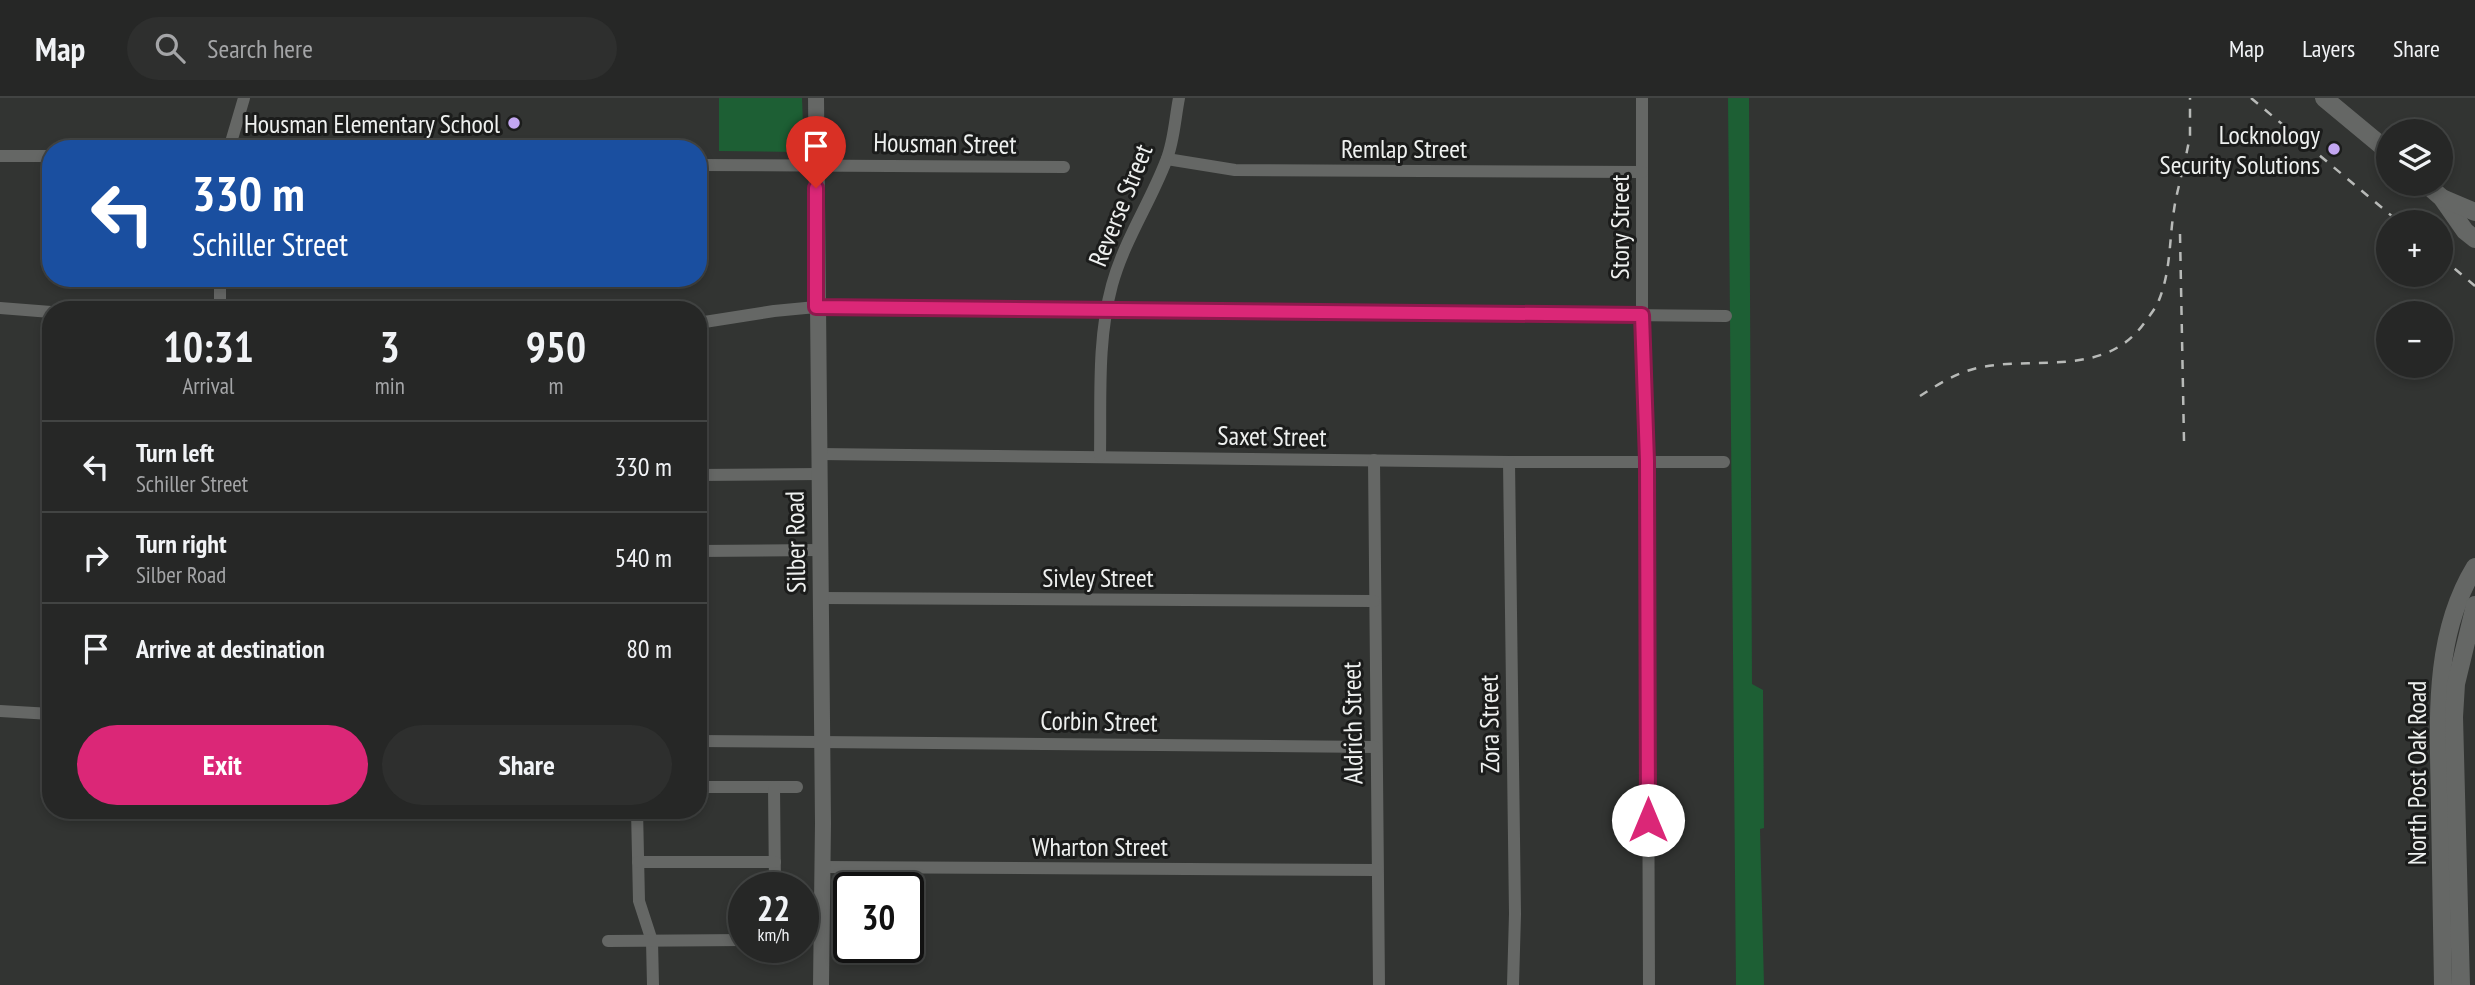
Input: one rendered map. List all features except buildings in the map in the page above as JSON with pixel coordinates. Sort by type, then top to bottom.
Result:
[{"type":"main road","points":[[2324,98],[2376,141]]},
{"type":"main road","points":[[2440,196],[2465,231],[2475,239]]},
{"type":"main road","points":[[2442,198],[2475,212]]},
{"type":"main road","name":"North Post Oak Road","points":[[2443,985],[2440,685],[2448,627],[2475,566]]},
{"type":"main road","name":"North Post Oak Road","points":[[2461,985],[2454,717],[2456,684],[2475,606]]},
{"type":"street","points":[[232,140],[244,98]]},
{"type":"street","name":"Silber Road","points":[[816,98],[822,741],[821,985]]},
{"type":"street","name":"Reverse Street","points":[[1100,456],[1101,340],[1106,310],[1125,250],[1167,159],[1179,98]]},
{"type":"street","name":"Story Street","points":[[1642,98],[1642,315],[1647,461],[1649,985]]},
{"type":"street","points":[[0,156],[42,156]]},
{"type":"street","name":"Remlap Street","points":[[1167,159],[1235,170],[1642,172]]},
{"type":"street","name":"Housman Street","points":[[707,165],[1064,167]]},
{"type":"street","points":[[707,321],[774,310],[816,307],[1726,316]]},
{"type":"street","points":[[0,308],[42,311]]},
{"type":"street","name":"Saxet Street","points":[[819,454],[1724,462]]},
{"type":"street","name":"Aldrich Street","points":[[1374,460],[1378,985]]},
{"type":"street","name":"Zora Street","points":[[1509,462],[1513,985]]},
{"type":"street","points":[[707,475],[819,474]]},
{"type":"street","points":[[707,551],[820,550]]},
{"type":"street","name":"Sivley Street","points":[[821,598],[1374,601]]},
{"type":"street","points":[[0,711],[42,713]]},
{"type":"street","name":"Corbin Street","points":[[707,741],[1375,747]]},
{"type":"street","points":[[707,787],[797,787]]},
{"type":"street","points":[[774,787],[775,872]]},
{"type":"street","points":[[637,819],[639,901],[652,941],[653,985]]},
{"type":"street","points":[[638,862],[775,862]]},
{"type":"street","name":"Wharton Street","points":[[822,867],[1377,870]]},
{"type":"street","points":[[608,941],[728,940]]},
{"type":"green space","points":[[719,98],[802,98],[804,150],[719,151]]},
{"type":"green space","points":[[1728,98],[1749,98],[1752,684],[1763,690],[1764,828],[1760,829],[1764,985],[1736,985]]},
{"type":"railway","points":[[2183,171],[2190,136],[2190,98]]},
{"type":"railway","points":[[2251,98],[2385,210]]},
{"type":"railway","points":[[1920,396],[1969,370],[2090,358],[2129,340],[2153,311],[2163,289],[2175,204],[2184,163]]},
{"type":"railway","points":[[2180,234],[2184,441]]},
{"type":"railway","points":[[2453,267],[2475,286]]},
{"type":"place","name":"Housman Elementary School","points":[[514,123]]},
{"type":"place","name":"Locknology Security Solutions","points":[[2334,149]]},
{"type":"route","points":[[816,188],[816,307],[1642,315],[1647,461],[1648,820]]}]
